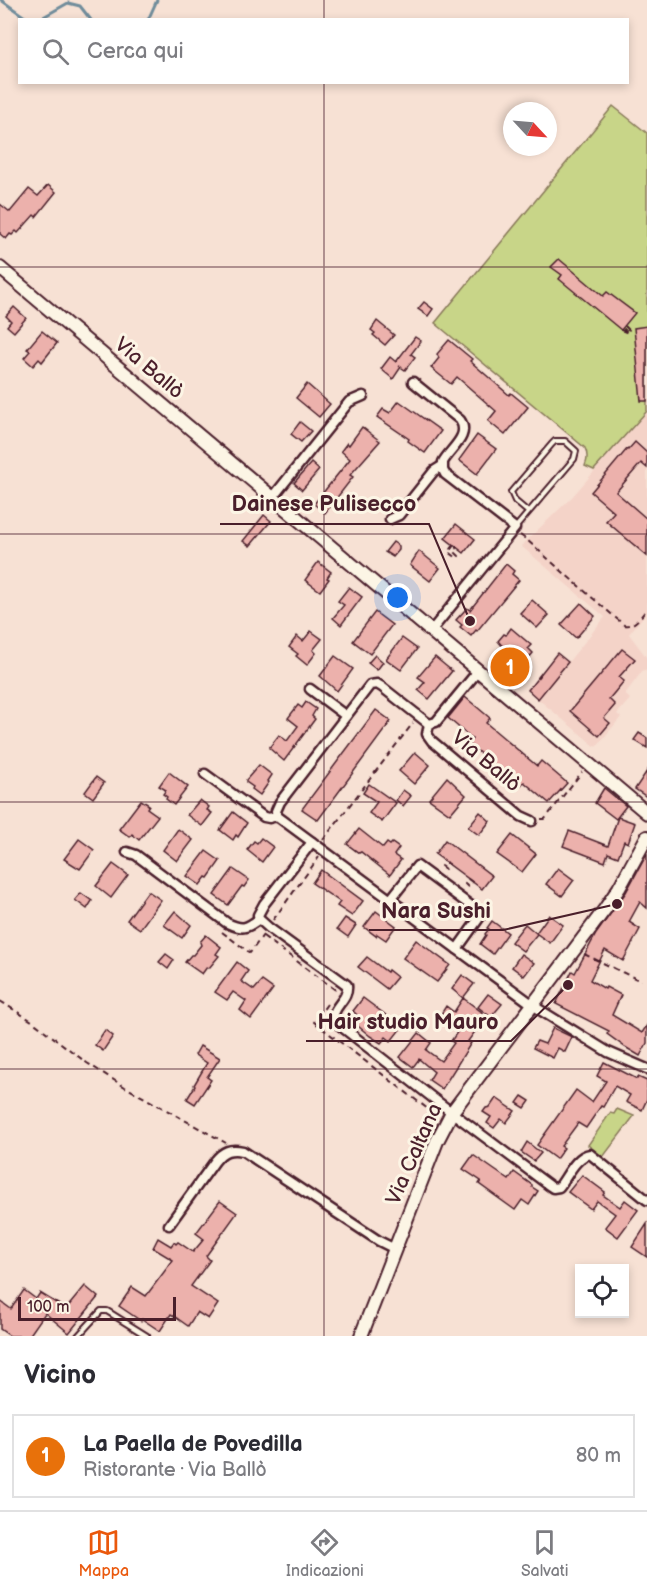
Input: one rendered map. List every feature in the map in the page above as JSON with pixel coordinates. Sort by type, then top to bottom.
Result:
[{"type":"main road","name":"Via Ballò","points":[[0,268],[647,813]]},
{"type":"main road","name":"Via Caltana","points":[[361,1336],[437,1141],[452,1112],[619,888],[647,837]]},
{"type":"street","points":[[390,519],[399,515],[434,471],[442,466],[445,458],[464,433],[460,420],[412,382]]},
{"type":"street","points":[[273,497],[349,402],[363,396]]},
{"type":"street","points":[[431,631],[514,530],[445,474],[442,466]]},
{"type":"street","name":"Via Ballò","points":[[478,671],[436,722],[426,722],[427,734],[432,741],[521,816],[532,821]]},
{"type":"street","points":[[426,722],[377,684],[370,686],[280,802],[276,811],[277,816],[532,1005],[599,1047],[646,1067]]},
{"type":"street","points":[[310,689],[346,716]]},
{"type":"street","points":[[205,774],[264,817],[277,816]]},
{"type":"street","points":[[315,845],[258,915],[259,919],[269,928],[347,985],[347,994],[333,1013],[333,1020],[554,1188],[559,1187],[580,1158],[590,1154],[646,1196]]},
{"type":"street","points":[[126,852],[136,855],[227,923],[242,928],[249,927],[259,919]]},
{"type":"street","points":[[390,900],[417,866],[482,914],[457,949]]},
{"type":"street","points":[[169,1225],[214,1161],[220,1154],[230,1149],[243,1151],[379,1241],[395,1249]]},
{"type":"lane","points":[[514,530],[574,459],[576,452],[565,441],[555,441],[511,492],[514,501],[528,512]]},
{"type":"lane","points":[[78,1336],[101,1311],[107,1311],[147,1336]]},
{"type":"path","points":[[514,530],[624,625],[629,626],[634,623],[647,609]]},
{"type":"path","points":[[454,545],[457,547],[454,551],[459,556],[457,558],[448,552],[454,545]]},
{"type":"path","points":[[263,936],[321,855],[315,845],[416,720],[421,724],[426,722]]},
{"type":"path","points":[[532,821],[545,819],[582,772]]},
{"type":"path","points":[[576,948],[583,954],[641,981]]},
{"type":"path","points":[[0,1001],[125,1087],[227,1143],[230,1149]]},
{"type":"shaded area","points":[[647,411],[647,612],[629,634],[647,658],[647,671],[643,670],[625,694],[630,699],[617,714],[621,717],[596,747],[538,699],[605,617],[521,546],[572,497]]},
{"type":"green space","points":[[613,106],[647,133],[647,411],[594,470],[585,466],[587,452],[585,448],[435,323]]},
{"type":"green space","points":[[617,1109],[634,1116],[603,1157],[588,1145],[610,1113],[614,1114]]},
{"type":"building","points":[[48,185],[56,192],[36,217],[34,215],[18,233],[16,231],[10,234],[6,239],[0,234],[0,204],[10,212],[29,189],[38,196]]},
{"type":"building","points":[[559,259],[603,296],[607,292],[635,313],[621,330],[559,279],[562,275],[551,267]]},
{"type":"building","points":[[424,302],[433,309],[428,316],[418,309]]},
{"type":"building","points":[[14,307],[26,318],[14,332],[7,326],[11,321],[6,316]]},
{"type":"building","points":[[377,321],[394,335],[385,345],[373,335],[375,333],[371,330]]},
{"type":"building","points":[[647,326],[647,401],[641,401],[634,328]]},
{"type":"building","points":[[42,331],[57,343],[42,362],[39,359],[33,366],[24,358],[30,351],[27,349]]},
{"type":"building","points":[[415,337],[421,341],[411,354],[415,357],[405,370],[401,367],[393,379],[381,369],[390,357],[396,362]]},
{"type":"building","points":[[449,340],[509,395],[511,393],[528,407],[505,435],[488,421],[496,411],[457,377],[451,384],[431,368],[439,358],[437,354]]},
{"type":"building","points":[[307,384],[330,404],[319,417],[296,398]]},
{"type":"building","points":[[399,401],[441,431],[425,453],[377,417],[383,409],[390,413]]},
{"type":"building","points":[[300,422],[311,431],[301,442],[291,434]]},
{"type":"building","points":[[362,427],[380,441],[350,475],[353,477],[325,513],[314,504],[350,459],[341,451],[347,443],[349,445]]},
{"type":"building","points":[[477,435],[496,449],[477,474],[459,460]]},
{"type":"building","points":[[635,442],[647,453],[647,468],[641,463],[616,492],[647,519],[647,556],[606,521],[614,512],[591,492]]},
{"type":"building","points":[[311,463],[319,470],[302,490],[294,483]]},
{"type":"building","points":[[264,515],[271,521],[250,546],[243,541]]},
{"type":"building","points":[[456,524],[475,539],[464,553],[445,538]]},
{"type":"building","points":[[393,542],[399,546],[399,550],[393,557],[385,552]]},
{"type":"building","points":[[419,551],[440,568],[430,581],[410,565]]},
{"type":"building","points":[[318,562],[331,572],[320,591],[305,580]]},
{"type":"building","points":[[506,564],[519,580],[471,636],[460,627],[462,625],[456,620],[467,608],[470,610]]},
{"type":"building","points":[[349,587],[362,597],[341,625],[333,618],[344,605],[338,601]]},
{"type":"building","points":[[532,600],[549,615],[537,628],[520,613]]},
{"type":"building","points":[[581,603],[595,616],[576,638],[561,625]]},
{"type":"building","points":[[375,612],[392,625],[370,654],[353,641]]},
{"type":"building","points":[[511,628],[531,645],[528,648],[533,653],[521,667],[523,670],[512,683],[491,665],[505,649],[498,641]]},
{"type":"building","points":[[311,631],[322,639],[313,650],[316,653],[307,665],[289,647],[297,636],[303,641]]},
{"type":"building","points":[[402,638],[417,649],[401,670],[386,659]]},
{"type":"building","points":[[622,649],[635,659],[619,677],[624,681],[609,699],[615,705],[604,718],[610,723],[599,736],[570,711]]},
{"type":"building","points":[[557,653],[568,662],[538,699],[528,690]]},
{"type":"building","points":[[375,655],[383,662],[377,670],[368,663]]},
{"type":"building","points":[[335,656],[353,669],[337,691],[320,676]]},
{"type":"building","points":[[435,657],[452,671],[429,699],[418,690],[425,682],[418,677]]},
{"type":"building","points":[[465,697],[490,718],[486,723],[537,766],[541,761],[567,783],[549,803],[524,782],[519,787],[468,743],[472,739],[448,718]]},
{"type":"building","points":[[306,702],[316,709],[312,716],[315,719],[284,761],[269,748],[279,735],[287,741],[298,726],[288,718],[298,705],[302,708]]},
{"type":"building","points":[[376,710],[391,721],[318,820],[302,809]]},
{"type":"building","points":[[639,733],[647,738],[647,748],[634,740]]},
{"type":"building","points":[[415,752],[430,765],[414,784],[399,771]]},
{"type":"building","points":[[259,765],[272,775],[260,795],[246,782]]},
{"type":"building","points":[[647,771],[647,797],[635,789]]},
{"type":"building","points":[[169,772],[188,787],[174,805],[163,794],[166,790],[159,786]]},
{"type":"building","points":[[96,777],[104,783],[93,798],[85,792]]},
{"type":"building","points":[[447,777],[466,795],[450,814],[429,799]]},
{"type":"building","points":[[369,784],[396,803],[382,822],[369,813],[377,802],[363,793]]},
{"type":"building","points":[[604,788],[626,806],[616,819],[595,803]]},
{"type":"building","points":[[403,790],[411,796],[403,806],[396,800]]},
{"type":"building","points":[[141,800],[149,805],[147,808],[158,816],[139,840],[132,834],[130,837],[119,829]]},
{"type":"building","points":[[200,800],[209,807],[207,810],[212,813],[202,826],[187,815]]},
{"type":"building","points":[[233,812],[247,823],[238,837],[236,835],[233,840],[220,830]]},
{"type":"building","points":[[480,812],[490,821],[479,835],[468,827]]},
{"type":"building","points":[[618,817],[635,823],[628,843],[624,841],[618,857],[608,853],[605,862],[563,846],[569,831],[608,846]]},
{"type":"building","points":[[178,829],[193,840],[177,861],[163,850]]},
{"type":"building","points":[[359,829],[383,848],[387,843],[390,845],[392,843],[399,848],[394,855],[401,860],[390,875],[347,844]]},
{"type":"building","points":[[512,835],[536,854],[522,872],[497,854]]},
{"type":"building","points":[[261,838],[273,847],[262,862],[247,850],[254,841],[257,843]]},
{"type":"building","points":[[79,839],[94,850],[80,869],[64,859]]},
{"type":"building","points":[[445,840],[492,876],[482,889],[435,854]]},
{"type":"building","points":[[206,851],[220,861],[200,885],[187,876]]},
{"type":"building","points":[[647,854],[647,908],[640,902],[629,922],[640,929],[623,961],[605,950],[590,980],[621,995],[612,1015],[642,1033],[647,1025],[647,1043],[640,1056],[607,1034],[609,1031],[556,1004],[572,971],[575,973],[596,934],[626,892]]},
{"type":"building","points":[[113,864],[128,875],[111,898],[96,886]]},
{"type":"building","points":[[558,868],[574,880],[562,896],[546,884]]},
{"type":"building","points":[[233,869],[249,880],[228,905],[214,895]]},
{"type":"building","points":[[321,870],[363,901],[352,916],[337,906],[340,902],[312,883]]},
{"type":"building","points":[[148,891],[161,900],[140,929],[127,920]]},
{"type":"building","points":[[81,893],[92,901],[87,909],[75,900]]},
{"type":"building","points":[[175,911],[191,925],[182,938],[164,925]]},
{"type":"building","points":[[376,911],[396,926],[386,940],[364,927]]},
{"type":"building","points":[[549,915],[563,925],[550,943],[537,934],[523,951],[511,942],[525,924],[536,933]]},
{"type":"building","points":[[345,918],[356,925],[348,937],[337,929]]},
{"type":"building","points":[[492,921],[508,933],[493,954],[480,944]]},
{"type":"building","points":[[206,935],[221,947],[216,954],[219,956],[202,974],[185,962],[201,945],[200,942]]},
{"type":"building","points":[[416,940],[450,965],[437,982],[403,958]]},
{"type":"building","points":[[166,954],[174,960],[168,969],[159,962]]},
{"type":"building","points":[[521,954],[534,963],[524,976],[512,967]]},
{"type":"building","points":[[367,957],[397,977],[387,989],[358,967]]},
{"type":"building","points":[[237,962],[248,971],[241,981],[254,990],[262,981],[273,989],[251,1019],[240,1010],[246,1001],[233,992],[227,1000],[215,992]]},
{"type":"building","points":[[462,975],[474,984],[463,998],[452,989]]},
{"type":"building","points":[[488,994],[502,1004],[491,1017],[478,1007]]},
{"type":"building","points":[[363,998],[402,1027],[391,1041],[386,1037],[381,1043],[353,1022],[358,1016],[353,1011]]},
{"type":"building","points":[[463,998],[483,1013],[473,1027],[477,1029],[468,1041],[471,1043],[442,1089],[429,1080],[434,1072],[419,1059],[413,1067],[400,1057],[419,1033],[431,1043],[426,1050],[441,1061],[454,1043],[451,1041],[460,1028],[441,1014],[446,1006],[454,1012]]},
{"type":"building","points":[[553,1028],[572,1037],[565,1052],[558,1048],[553,1058],[533,1048],[537,1041],[545,1044]]},
{"type":"building","points":[[105,1030],[113,1036],[103,1051],[95,1045]]},
{"type":"building","points":[[200,1046],[220,1058],[207,1077],[211,1080],[195,1104],[187,1099],[207,1063],[195,1055]]},
{"type":"building","points":[[604,1062],[637,1079],[638,1077],[647,1081],[647,1099],[642,1110],[626,1102],[630,1095],[615,1086],[603,1107],[601,1106],[586,1128],[578,1123],[561,1146],[564,1148],[556,1159],[537,1145],[576,1090],[592,1102],[606,1081],[597,1076]]},
{"type":"building","points":[[522,1096],[530,1101],[525,1108],[517,1103]]},
{"type":"building","points":[[496,1098],[515,1111],[506,1123],[501,1119],[494,1128],[487,1123],[491,1117],[483,1112]]},
{"type":"building","points":[[527,1142],[541,1153],[534,1161],[521,1152]]},
{"type":"building","points":[[473,1155],[509,1180],[514,1172],[532,1185],[538,1191],[529,1205],[522,1200],[515,1210],[479,1184],[481,1181],[463,1169]]},
{"type":"building","points":[[582,1175],[605,1192],[603,1195],[620,1207],[625,1200],[638,1210],[618,1237],[605,1227],[615,1214],[597,1201],[591,1209],[568,1192]]},
{"type":"building","points":[[220,1201],[237,1213],[206,1256],[210,1260],[191,1286],[218,1304],[208,1319],[197,1312],[188,1326],[171,1314],[160,1331],[119,1306],[132,1287],[146,1296],[173,1260],[153,1248],[158,1238],[171,1246],[174,1242],[176,1244],[178,1242],[193,1252],[204,1239],[196,1233]]},
{"type":"building","points":[[647,1224],[647,1257],[632,1247]]},
{"type":"building","points":[[85,1286],[98,1297],[69,1333],[45,1313],[29,1336],[10,1336],[0,1329],[0,1301],[11,1309],[24,1290],[36,1299],[40,1293],[66,1309]]},
{"type":"waterway","points":[[1,0],[26,18]]},
{"type":"waterway","points":[[149,18],[157,0]]},
{"type":"waterway","points":[[42,18],[68,3],[80,6],[89,18]]},
{"type":"place","name":"Dainese Pulisecco","points":[[470,621]]},
{"type":"place","name":"La Paella de Povedilla","points":[[510,667]]},
{"type":"place","name":"Nara Sushi","points":[[617,904]]},
{"type":"place","name":"Hair studio Mauro","points":[[568,985]]}]
